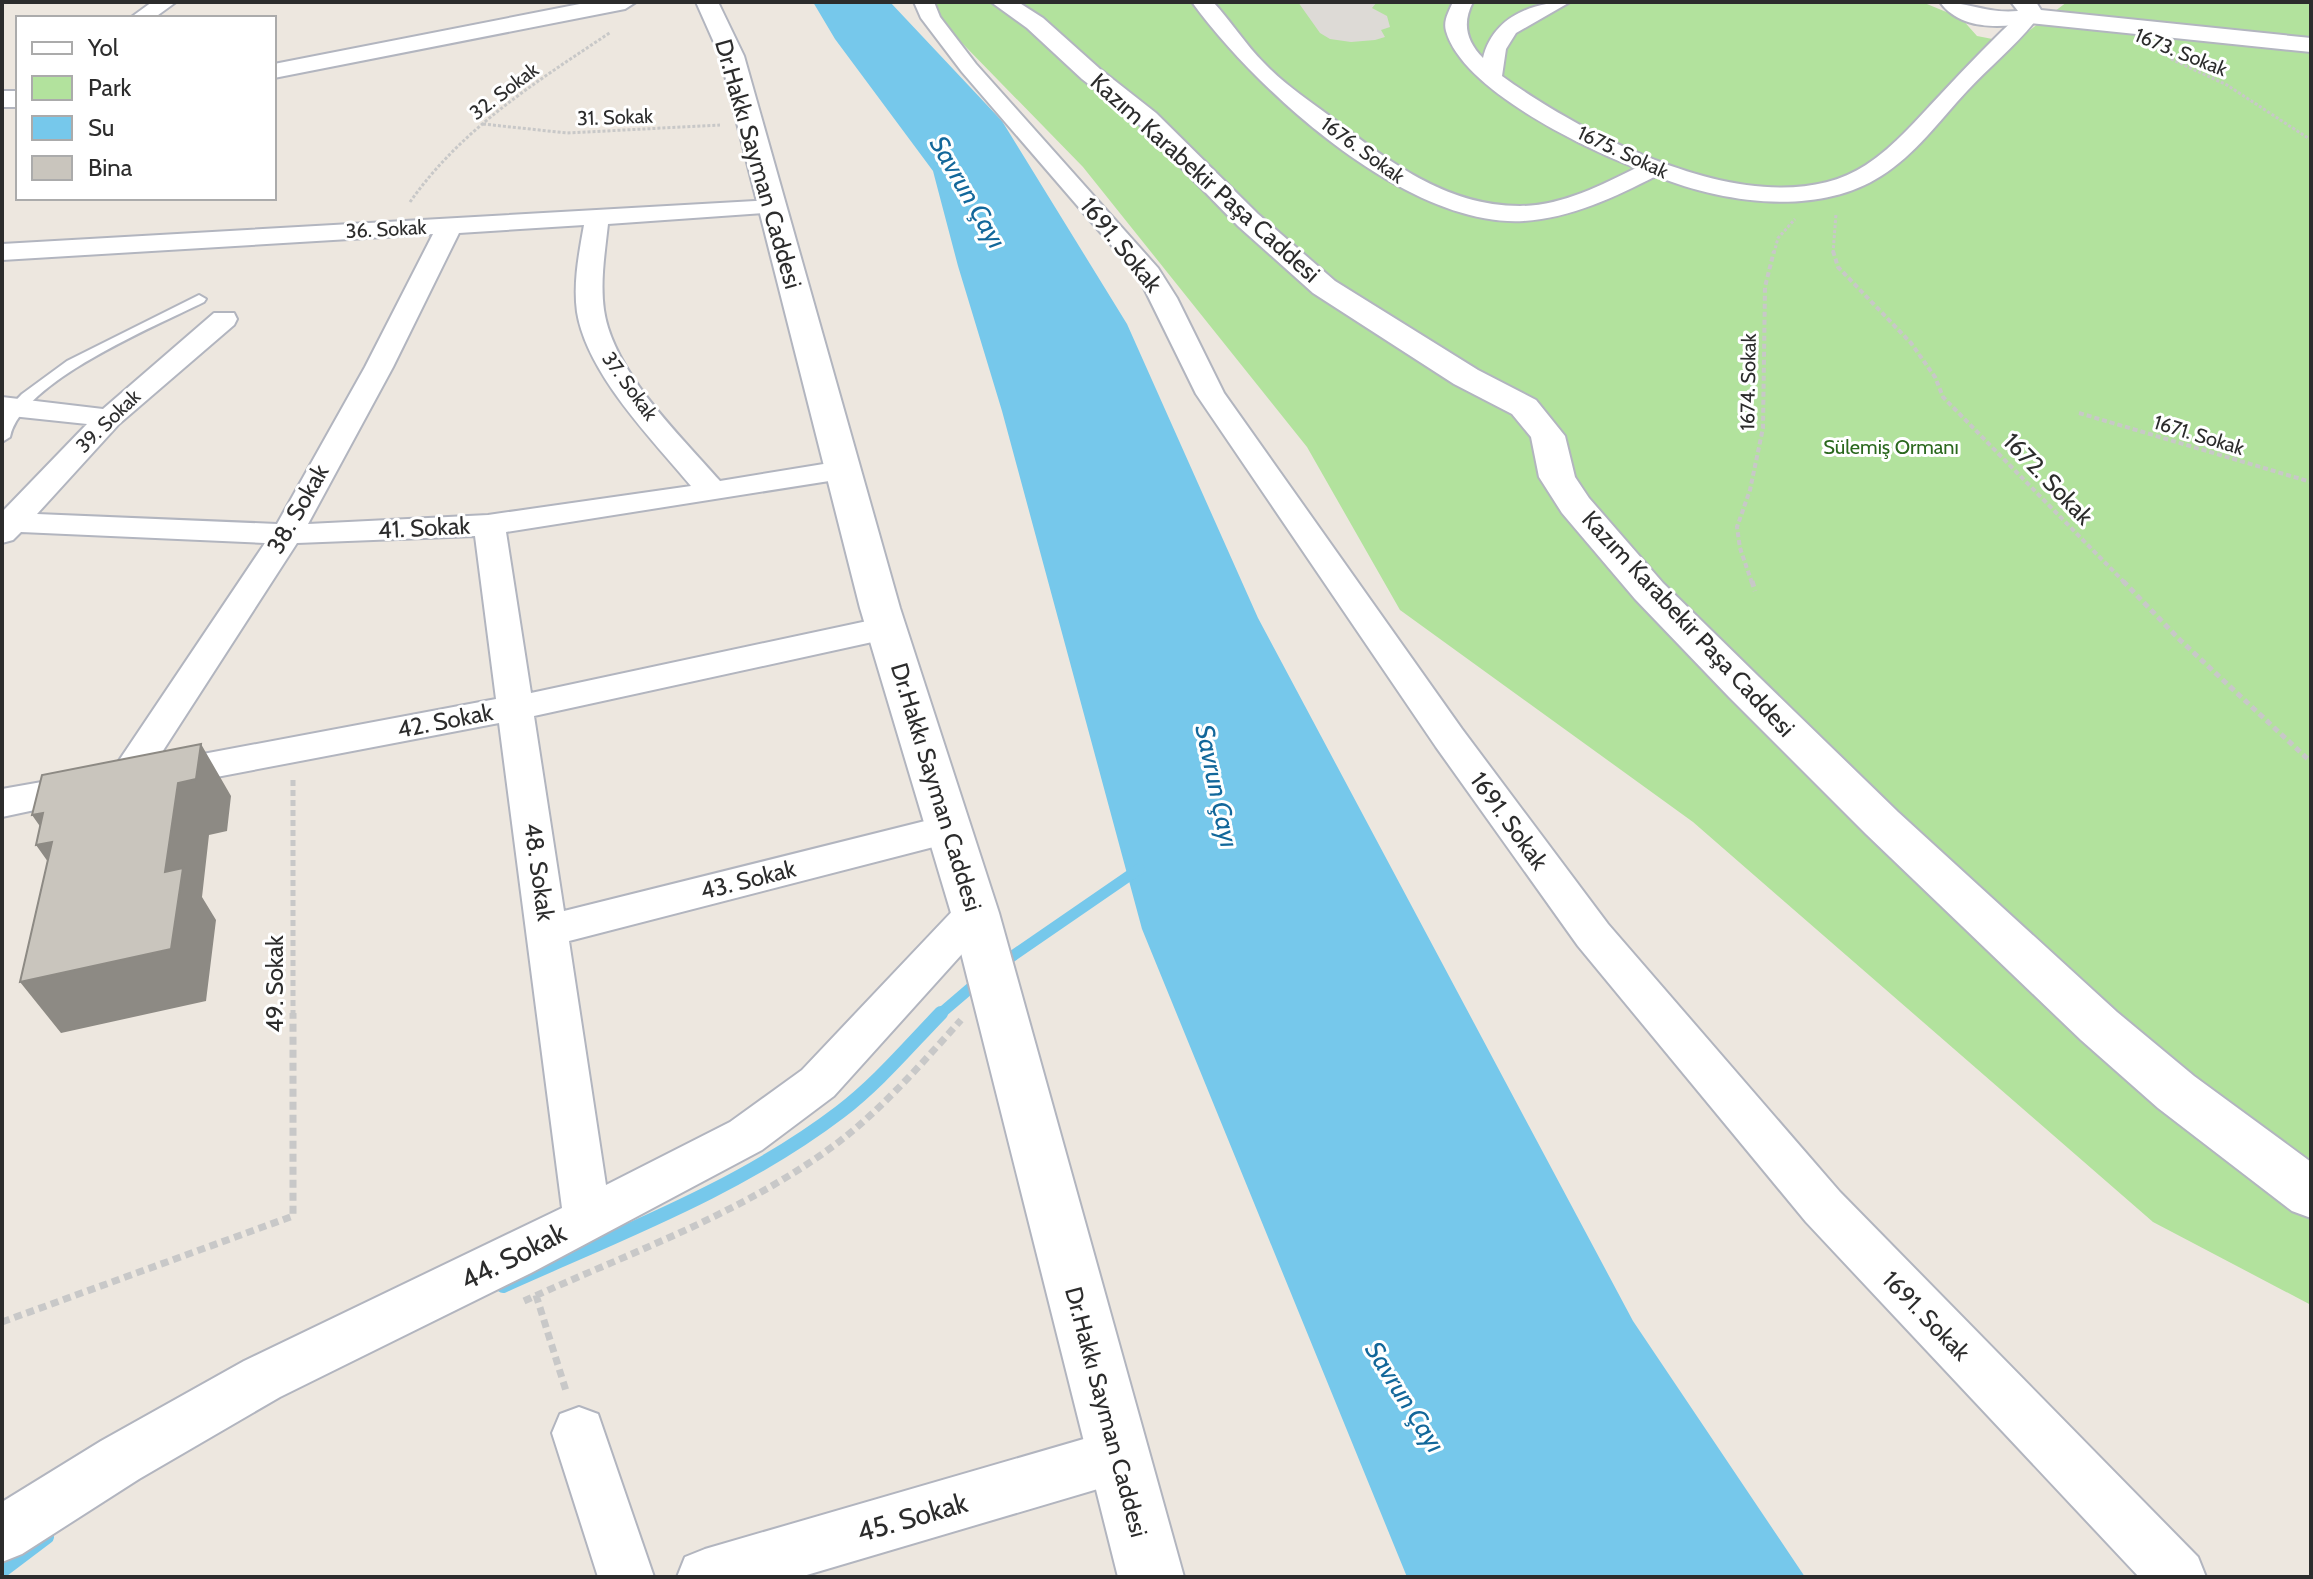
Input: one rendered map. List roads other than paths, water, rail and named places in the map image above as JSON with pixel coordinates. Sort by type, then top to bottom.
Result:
[{"type":"street","points":[[143,16],[166,2]]},
{"type":"street","points":[[276,71],[520,12],[625,2]]},
{"type":"street","name":"Dr.Hakkı Sayman Caddesi","points":[[707,2],[732,56],[886,628],[975,913],[1151,1577]]},
{"type":"street","name":"1691. Sokak","points":[[924,2],[931,18],[969,68],[1149,273],[1210,394],[1431,713],[1593,935],[1823,1207],[2178,1577]]},
{"type":"street","name":"Kazım Karabekir Paşa Caddesi","points":[[1002,2],[1035,23],[1074,60],[1147,118],[1248,220],[1324,287],[1454,369],[1524,407],[1548,436],[1557,477],[1575,505],[1649,591],[1744,687],[1882,823],[2099,1026],[2176,1092],[2311,1194]]},
{"type":"street","name":"1676. Sokak","points":[[1202,2],[1257,68],[1371,161],[1423,191],[1500,215],[1533,215],[1593,199],[1653,169]]},
{"type":"street","name":"1675. Sokak","points":[[1463,2],[1457,12],[1456,32],[1467,53],[1491,80],[1540,111],[1653,169],[1740,191],[1793,193],[1835,188],[1888,161],[2034,6]]},
{"type":"street","points":[[1491,80],[1491,57],[1496,43],[1520,22],[1560,2]]},
{"type":"street","points":[[1930,2],[1996,19],[2034,6],[2311,35]]},
{"type":"street","points":[[2034,6],[2311,45]]},
{"type":"street","points":[[1957,7],[1996,49]]},
{"type":"street","name":"36. Sokak","points":[[2,252],[771,207]]},
{"type":"street","name":"37. Sokak","points":[[597,217],[589,286],[591,318],[597,336],[621,376],[712,491]]},
{"type":"street","name":"38. Sokak","points":[[125,780],[288,532],[386,355],[450,226]]},
{"type":"street","name":"39. Sokak","points":[[5,525],[109,418],[224,319]]},
{"type":"street","points":[[9,407],[109,418]]},
{"type":"street","name":"41. Sokak","points":[[5,525],[288,532],[489,525],[842,470]]},
{"type":"street","name":"48. Sokak","points":[[489,525],[587,1218]]},
{"type":"street","name":"42. Sokak","points":[[2,803],[515,708],[886,628]]},
{"type":"street","name":"43. Sokak","points":[[547,931],[949,829]]},
{"type":"street","name":"44. Sokak","points":[[2,1534],[120,1460],[262,1379],[746,1136],[818,1083],[975,913]]},
{"type":"street","points":[[579,1433],[626,1577]]},
{"type":"street","name":"45. Sokak","points":[[705,1577],[1118,1456]]},
{"type":"lane","points":[[2,437],[9,407],[67,369],[199,299]]},
{"type":"water","name":"Savrun Çayı","points":[[813,2],[890,2],[1002,121],[1127,324],[1258,618],[1633,1321],[1805,1577],[1407,1577],[1142,929],[1002,411],[933,171],[835,39]]},
{"type":"waterway","points":[[1001,964],[1139,869]]},
{"type":"waterway","points":[[939,1015],[981,979]]},
{"type":"waterway","points":[[503,1286],[677,1208],[761,1164],[840,1112],[867,1089],[939,1015]]},
{"type":"waterway","points":[[2,1571],[47,1537]]},
{"type":"park label","name":"Sülemiş Ormanı","points":[[1891,447]]}]
